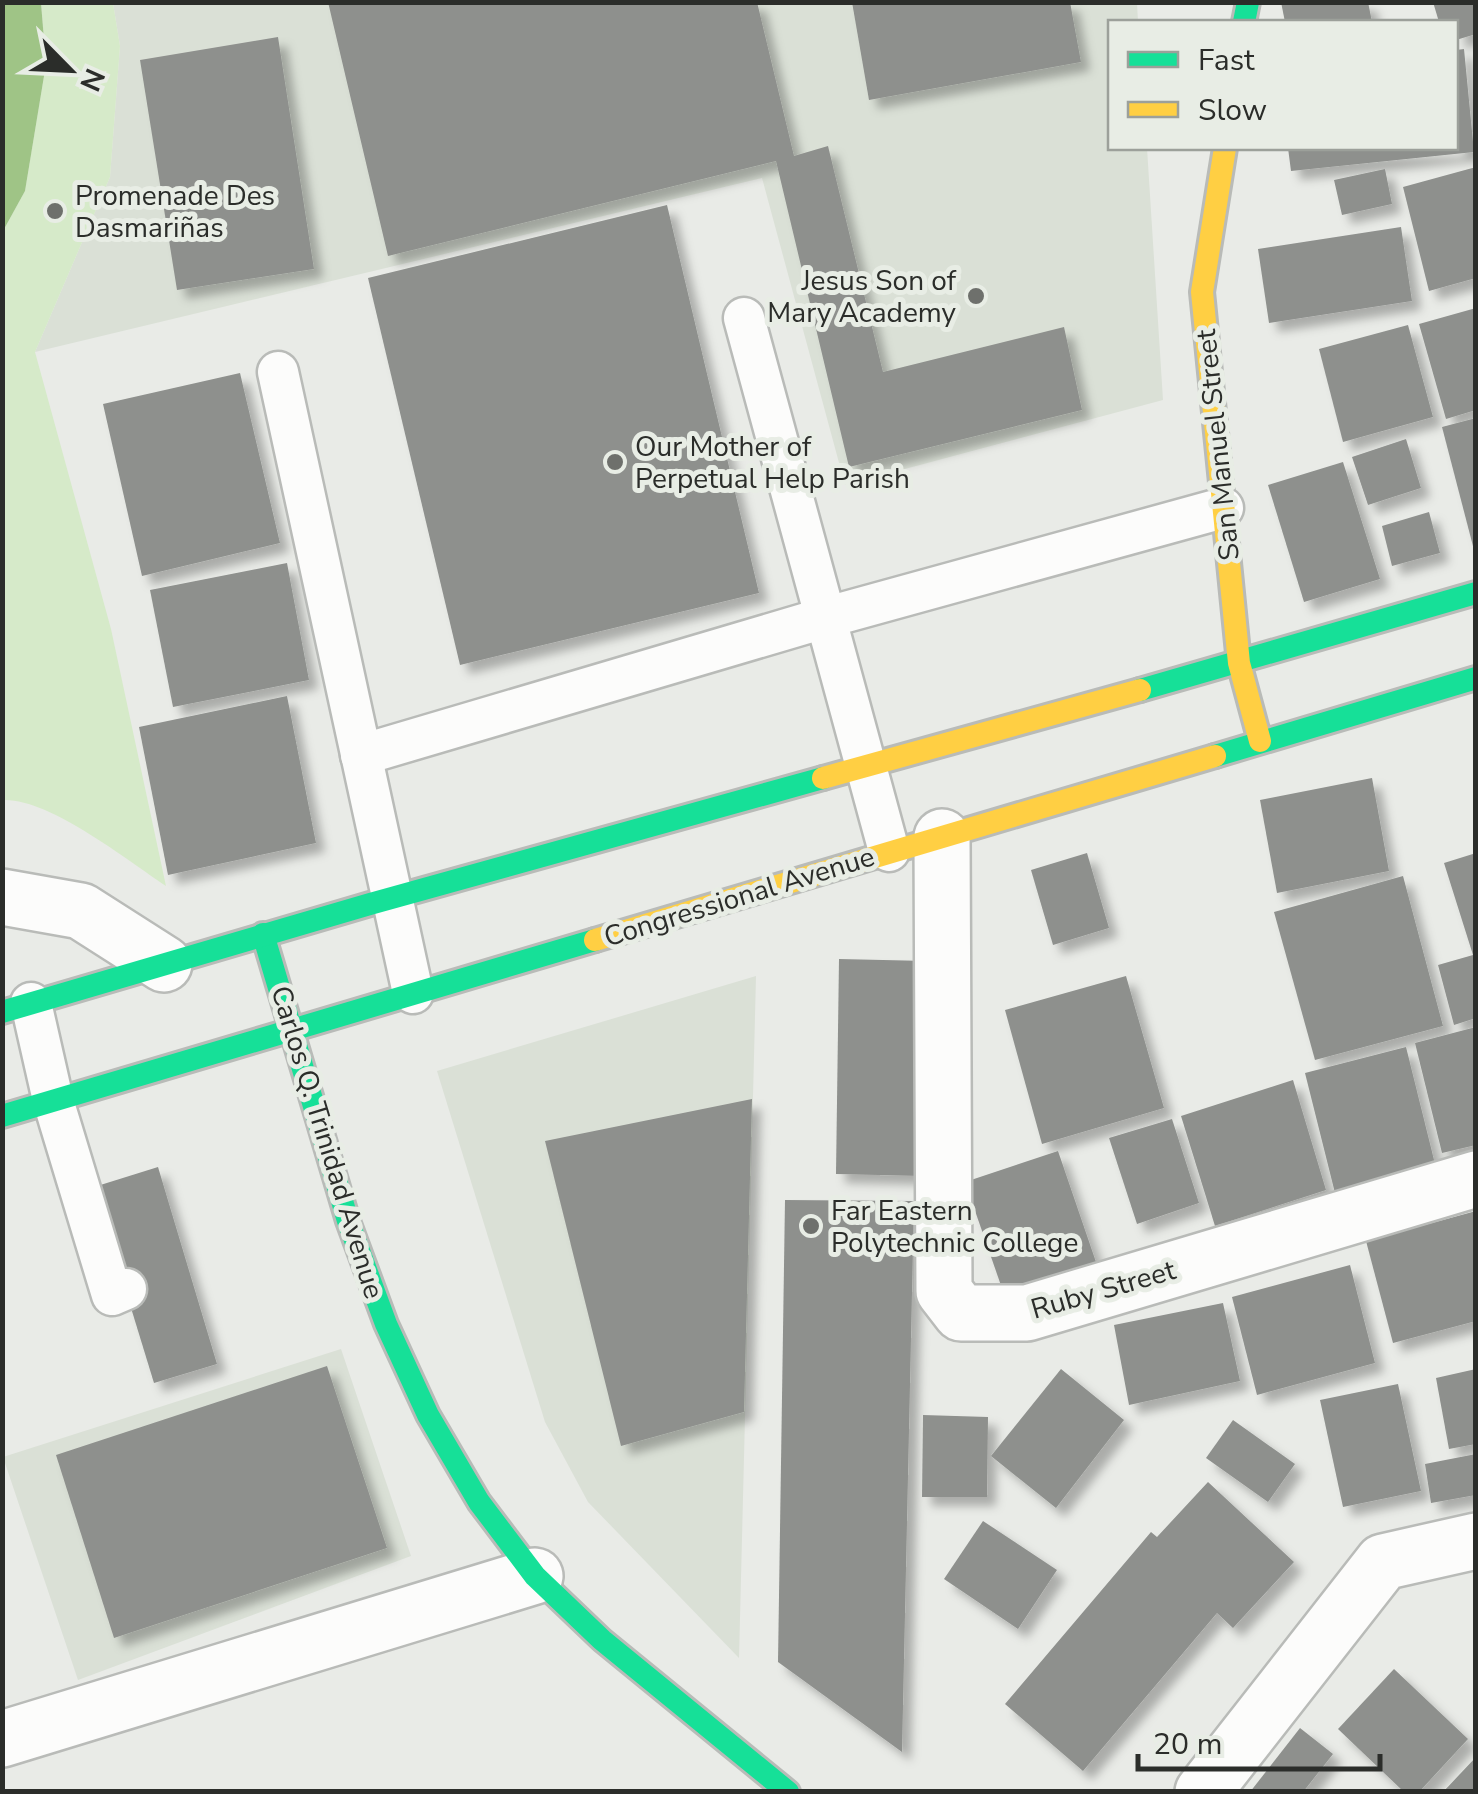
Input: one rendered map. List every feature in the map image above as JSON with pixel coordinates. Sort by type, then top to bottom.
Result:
[{"type":"main road","name":"San Manuel Street","points":[[1225,150],[1202,292],[1239,663],[1260,741]]},
{"type":"main road","points":[[17,1007],[1476,593]]},
{"type":"main road","name":"Congressional Avenue","points":[[2,1116],[1476,678]]},
{"type":"main road","name":"Carlos Q. Trinidad Avenue","points":[[264,934],[348,1221],[386,1324],[428,1416],[479,1502],[535,1576],[602,1640],[788,1792]]},
{"type":"street","name":"Ruby Street","points":[[942,836],[944,1292],[961,1313],[1027,1312],[1476,1179]]},
{"type":"street","points":[[2,897],[80,911],[164,964]]},
{"type":"street","points":[[1202,1792],[1383,1562],[1476,1542]]},
{"type":"street","points":[[2,1739],[535,1576]]},
{"type":"lane","points":[[744,318],[889,851]]},
{"type":"lane","points":[[278,372],[413,993]]},
{"type":"lane","points":[[361,755],[824,618],[1223,508]]},
{"type":"lane","points":[[17,1007],[54,1100],[112,1294],[126,1289]]},
{"type":"shaded area","points":[[3,2],[41,3],[46,64],[25,191],[3,231]]},
{"type":"shaded area","points":[[41,3],[113,3],[120,46],[110,177],[35,352],[111,629],[166,886],[65,819],[22,802],[3,800],[3,231],[25,191],[46,64]]},
{"type":"shaded area","name":"Jesus Son of Mary Academy","points":[[113,3],[1137,3],[1138,20],[1108,20],[1108,150],[1147,150],[1163,400],[845,485],[762,178],[35,352],[110,177],[120,46]]},
{"type":"shaded area","points":[[756,976],[739,1658],[588,1502],[545,1422],[437,1071]]},
{"type":"shaded area","points":[[341,1349],[411,1556],[78,1680],[3,1457]]},
{"type":"building","points":[[328,2],[757,2],[794,156],[828,146],[883,372],[1064,327],[1082,410],[849,467],[776,161],[388,256]]},
{"type":"building","points":[[852,2],[1070,2],[1081,62],[869,100]]},
{"type":"building","points":[[1281,2],[1368,2],[1372,20],[1285,20]]},
{"type":"building","points":[[1433,2],[1476,2],[1476,34],[1458,39],[1458,20],[1438,20]]},
{"type":"building","points":[[278,37],[314,269],[177,290],[140,60]]},
{"type":"building","points":[[1464,49],[1474,152],[1291,171],[1288,150],[1458,150],[1458,50]]},
{"type":"building","points":[[1476,167],[1476,278],[1429,291],[1403,187]]},
{"type":"building","points":[[1385,169],[1392,204],[1342,215],[1334,180]]},
{"type":"building","points":[[667,205],[759,593],[460,665],[368,278]]},
{"type":"building","points":[[1401,227],[1412,301],[1269,323],[1258,249]]},
{"type":"building","points":[[1476,308],[1476,410],[1446,419],[1419,324]]},
{"type":"building","points":[[1408,325],[1433,417],[1343,442],[1319,349]]},
{"type":"building","points":[[240,373],[280,543],[142,576],[103,404]]},
{"type":"building","points":[[1476,418],[1476,550],[1474,550],[1442,427]]},
{"type":"building","points":[[1406,439],[1421,488],[1368,505],[1352,457]]},
{"type":"building","points":[[1343,462],[1380,579],[1304,602],[1268,485]]},
{"type":"building","points":[[1429,512],[1440,553],[1392,566],[1382,526]]},
{"type":"building","points":[[287,563],[309,680],[173,707],[150,590]]},
{"type":"building","points":[[287,696],[316,843],[168,875],[139,727]]},
{"type":"building","points":[[1372,778],[1389,871],[1277,893],[1260,800]]},
{"type":"building","points":[[1087,853],[1109,928],[1053,945],[1031,870]]},
{"type":"building","points":[[1476,853],[1476,1018],[1454,1025],[1438,965],[1473,955],[1444,863]]},
{"type":"building","points":[[1403,876],[1443,1026],[1315,1060],[1274,912]]},
{"type":"building","points":[[839,959],[927,961],[923,1176],[836,1174]]},
{"type":"building","points":[[1126,976],[1164,1108],[1042,1144],[1005,1010]]},
{"type":"building","points":[[1476,1027],[1476,1145],[1442,1153],[1415,1043]]},
{"type":"building","points":[[1406,1047],[1436,1168],[1335,1193],[1305,1073]]},
{"type":"building","points":[[1293,1080],[1326,1190],[1215,1226],[1181,1116]]},
{"type":"building","points":[[752,1099],[744,1412],[621,1446],[545,1141]]},
{"type":"building","points":[[1172,1119],[1199,1203],[1137,1224],[1109,1138]]},
{"type":"building","points":[[1058,1151],[1097,1265],[1005,1297],[965,1182]]},
{"type":"building","points":[[158,1167],[217,1364],[154,1383],[94,1187]]},
{"type":"building","points":[[785,1200],[914,1201],[902,1752],[778,1662]]},
{"type":"building","points":[[1476,1211],[1476,1321],[1393,1343],[1366,1241]]},
{"type":"building","points":[[1350,1265],[1375,1363],[1257,1395],[1232,1297]]},
{"type":"building","points":[[1223,1303],[1240,1381],[1129,1405],[1114,1325]]},
{"type":"building","points":[[327,1366],[387,1548],[114,1638],[56,1455]]},
{"type":"building","points":[[1061,1369],[1124,1420],[1056,1508],[991,1456]]},
{"type":"building","points":[[1476,1369],[1476,1444],[1449,1449],[1436,1378]]},
{"type":"building","points":[[1398,1384],[1421,1491],[1343,1507],[1320,1400]]},
{"type":"building","points":[[923,1415],[988,1417],[987,1497],[922,1497]]},
{"type":"building","points":[[1233,1420],[1295,1464],[1268,1502],[1206,1458]]},
{"type":"building","points":[[1476,1454],[1476,1495],[1431,1503],[1425,1464]]},
{"type":"building","points":[[1208,1482],[1294,1562],[1233,1628],[1217,1613],[1083,1771],[1005,1704],[1151,1532],[1157,1537]]},
{"type":"building","points":[[983,1521],[1057,1570],[1018,1629],[944,1579]]},
{"type":"building","points":[[1394,1669],[1468,1739],[1419,1792],[1404,1792],[1338,1729]]},
{"type":"building","points":[[1300,1728],[1333,1754],[1303,1792],[1250,1792]]},
{"type":"building","points":[[1476,1757],[1476,1792],[1443,1792]]},
{"type":"traffic: fast","points":[[1244,20],[1248,2]]},
{"type":"traffic: fast","points":[[1140,690],[1476,593]]},
{"type":"traffic: fast","points":[[1215,756],[1476,678]]},
{"type":"traffic: fast","points":[[2,1012],[823,778]]},
{"type":"traffic: fast","points":[[263,934],[348,1221],[386,1324],[428,1415],[479,1502],[535,1576],[602,1640],[788,1792]]},
{"type":"traffic: fast","points":[[2,1116],[595,940]]},
{"type":"traffic: slow","points":[[1225,150],[1202,292],[1239,663],[1260,741]]},
{"type":"traffic: slow","points":[[823,778],[1140,690]]},
{"type":"traffic: slow","points":[[595,940],[1215,756]]},
{"type":"place","name":"Promenade Des Dasmariñas","points":[[55,211]]},
{"type":"place","name":"Jesus Son of Mary Academy","points":[[976,296]]},
{"type":"place","name":"Our Mother of Perpetual Help Parish","points":[[615,462]]},
{"type":"place","name":"Far Eastern Polytechnic College","points":[[811,1226]]}]
